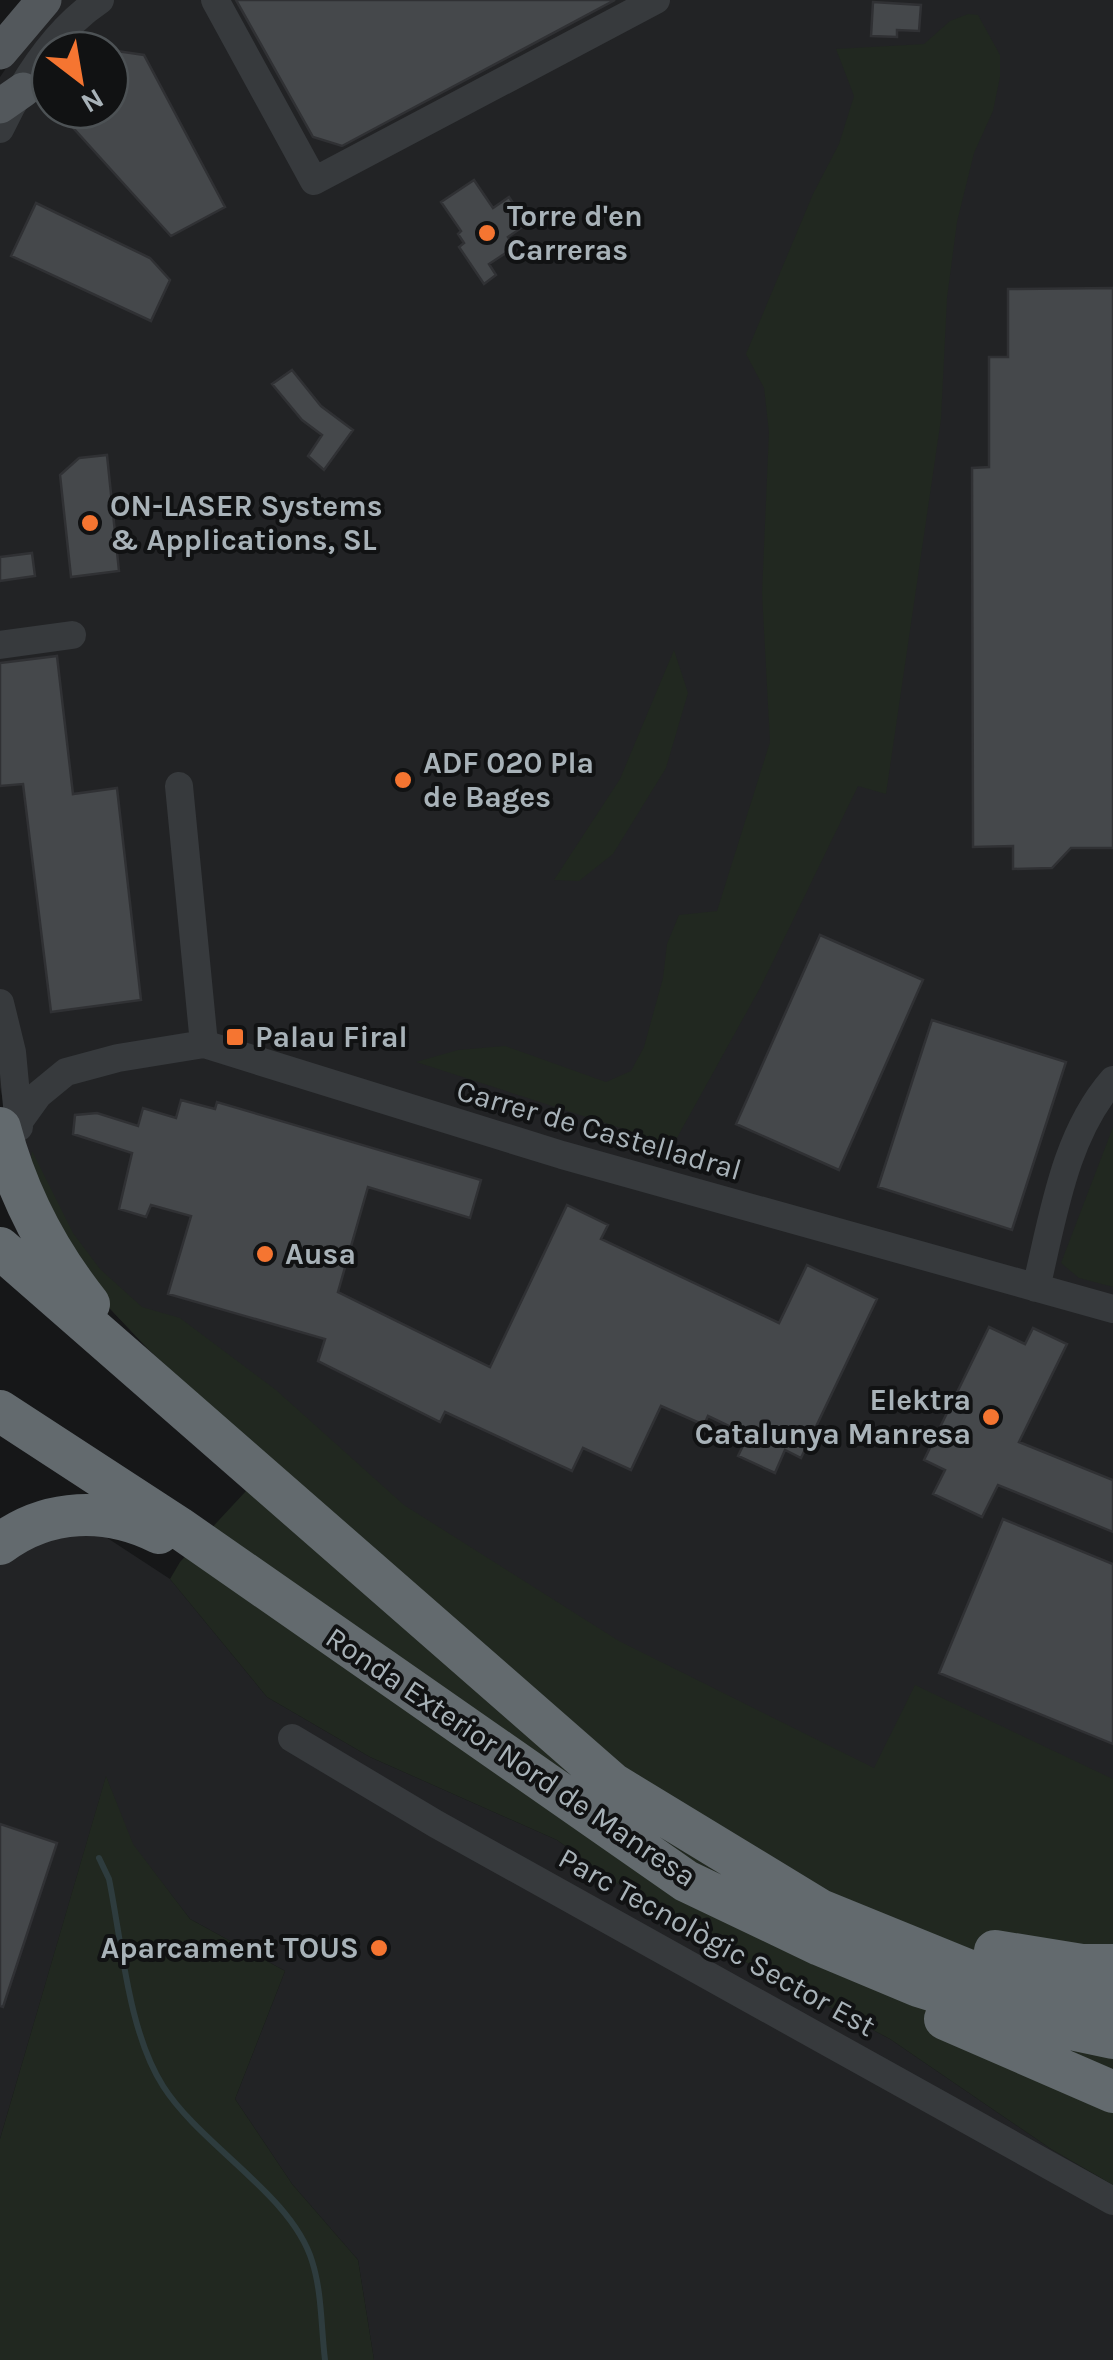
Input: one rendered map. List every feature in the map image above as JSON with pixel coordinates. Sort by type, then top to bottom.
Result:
[{"type":"highway","points":[[10,1124],[19,1188],[70,1280],[139,1366]]},
{"type":"highway","points":[[0,1248],[88,1327],[139,1366]]},
{"type":"highway","name":"Ronda Exterior Nord de Manresa","points":[[139,1366],[613,1784],[820,1910],[965,1969],[1113,2007]]},
{"type":"highway","name":"Ronda Exterior Nord de Manresa","points":[[2,1413],[178,1526],[686,1881],[820,1945],[918,1986],[1028,2020],[1113,2038]]},
{"type":"highway","points":[[0,1544],[40,1522],[66,1516],[116,1516],[161,1534],[254,1599],[319,1625]]},
{"type":"highway","points":[[686,1881],[766,1941],[1113,2092]]},
{"type":"highway","points":[[820,1910],[967,1947],[1082,1965],[1113,1965]]},
{"type":"main road","points":[[0,16],[14,0]]},
{"type":"main road","points":[[0,52],[44,0]]},
{"type":"street","points":[[0,128],[12,98],[49,48],[100,0]]},
{"type":"street","points":[[215,0],[314,181],[656,0]]},
{"type":"street","points":[[0,644],[72,636]]},
{"type":"street","points":[[178,786],[204,1044]]},
{"type":"street","points":[[0,1003],[12,1052],[10,1124]]},
{"type":"street","name":"Carrer de Castelladral","points":[[10,1124],[66,1072],[118,1058],[204,1044],[562,1155],[1113,1310]]},
{"type":"street","points":[[12,1052],[36,1066],[66,1072]]},
{"type":"street","points":[[1036,1288],[1061,1183],[1093,1103],[1113,1080]]},
{"type":"street","name":"Parc Tecnològic Sector Est","points":[[292,1738],[436,1824],[1113,2201]]},
{"type":"shaded area","points":[[61,0],[1113,0],[1113,1948],[242,1434],[148,1349],[97,1295],[9,1130],[0,1087],[0,77],[30,33],[30,130],[130,130],[130,30],[32,30],[46,10]]},
{"type":"shaded area","points":[[968,14],[978,15],[1000,55],[1000,77],[993,111],[974,153],[957,222],[947,298],[941,419],[886,794],[858,786],[760,988],[673,1145],[416,1062],[458,1050],[505,1046],[606,1082],[631,1071],[644,1047],[663,978],[667,944],[679,915],[717,911],[770,742],[762,593],[769,432],[764,388],[746,354],[813,194],[839,144],[854,96],[836,49],[924,44],[950,21]]},
{"type":"shaded area","points":[[674,650],[688,693],[666,768],[613,854],[579,881],[554,880],[620,779]]},
{"type":"shaded area","points":[[1113,1127],[1113,1287],[1079,1278],[1061,1263]]},
{"type":"shaded area","points":[[32,1151],[73,1233],[100,1269],[142,1307],[180,1318],[276,1390],[404,1505],[619,1641],[874,1768],[915,1685],[1113,1779],[1113,2185],[1051,2149],[890,2039],[754,1967],[618,1884],[557,1840],[370,1757],[267,1697],[170,1579],[180,1562],[272,1463],[148,1349],[97,1295],[28,1181]]},
{"type":"shaded area","points":[[89,1526],[170,1579],[267,1697],[370,1757],[557,1840],[618,1884],[754,1967],[890,2039],[1051,2149],[1113,2185],[1113,2360],[374,2360],[358,2260],[292,2184],[235,2099],[285,1971],[190,1919],[132,1844],[106,1777],[0,2139],[0,1562],[18,1550]]},
{"type":"shaded area","points":[[106,1776],[133,1844],[190,1919],[285,1971],[235,2099],[292,2184],[358,2260],[374,2360],[0,2360],[0,2139]]},
{"type":"building","points":[[236,0],[615,0],[342,146],[313,137]]},
{"type":"building","points":[[873,2],[921,5],[919,31],[897,30],[897,37],[871,36]]},
{"type":"building","points":[[130,53],[144,55],[225,207],[171,236],[75,130],[130,130]]},
{"type":"building","name":"Torre d'en Carreras","points":[[474,180],[493,208],[509,197],[527,224],[508,237],[515,247],[489,264],[496,275],[484,284],[459,247],[464,243],[458,234],[461,231],[441,202]]},
{"type":"building","points":[[36,203],[150,258],[170,280],[151,321],[11,256]]},
{"type":"building","points":[[1113,288],[1113,848],[1071,848],[1052,868],[1013,869],[1013,846],[973,847],[972,468],[989,467],[989,357],[1008,357],[1008,289]]},
{"type":"building","points":[[292,370],[321,406],[353,430],[324,470],[308,456],[322,435],[302,420],[272,384]]},
{"type":"building","name":"ON-LASER Systems & Applications, SL","points":[[107,455],[119,571],[71,577],[60,475],[79,458]]},
{"type":"building","points":[[32,553],[35,576],[0,581],[0,557]]},
{"type":"building","points":[[57,656],[73,794],[117,788],[141,1000],[51,1012],[23,784],[0,786],[0,663]]},
{"type":"building","points":[[820,935],[923,980],[839,1170],[736,1124]]},
{"type":"building","points":[[932,1020],[1066,1062],[1012,1230],[878,1187]]},
{"type":"building","points":[[181,1100],[215,1109],[217,1102],[481,1180],[470,1218],[368,1187],[338,1292],[490,1367],[567,1205],[608,1225],[601,1239],[779,1323],[807,1265],[877,1299],[801,1458],[785,1450],[775,1473],[738,1456],[748,1435],[708,1416],[704,1425],[661,1406],[631,1470],[583,1448],[572,1471],[445,1412],[440,1422],[318,1361],[325,1339],[168,1294],[191,1216],[151,1205],[146,1217],[119,1209],[132,1153],[73,1134],[75,1115],[97,1113],[138,1126],[143,1108],[176,1118]]},
{"type":"building","points":[[989,1327],[1025,1344],[1033,1328],[1067,1344],[1019,1442],[1113,1480],[1113,1532],[998,1485],[982,1517],[933,1494],[945,1470],[924,1460]]},
{"type":"building","points":[[1003,1519],[1113,1564],[1113,1744],[939,1673]]},
{"type":"building","points":[[0,1824],[57,1843],[3,2007],[0,2006]]},
{"type":"waterway","points":[[99,1858],[109,1879],[134,2013],[151,2064],[179,2108],[266,2192],[301,2237],[318,2285],[325,2360]]},
{"type":"place","name":"Torre d'en Carreras","points":[[487,233]]},
{"type":"place","name":"ON-LASER Systems & Applications, SL","points":[[90,523]]},
{"type":"place","name":"ADF 020 Pla de Bages","points":[[403,780]]},
{"type":"place","name":"Palau Firal","points":[[235,1037]]},
{"type":"place","name":"Ausa","points":[[265,1254]]},
{"type":"place","name":"Elektra Catalunya Manresa","points":[[991,1417]]},
{"type":"place","name":"Aparcament TOUS","points":[[379,1948]]}]
